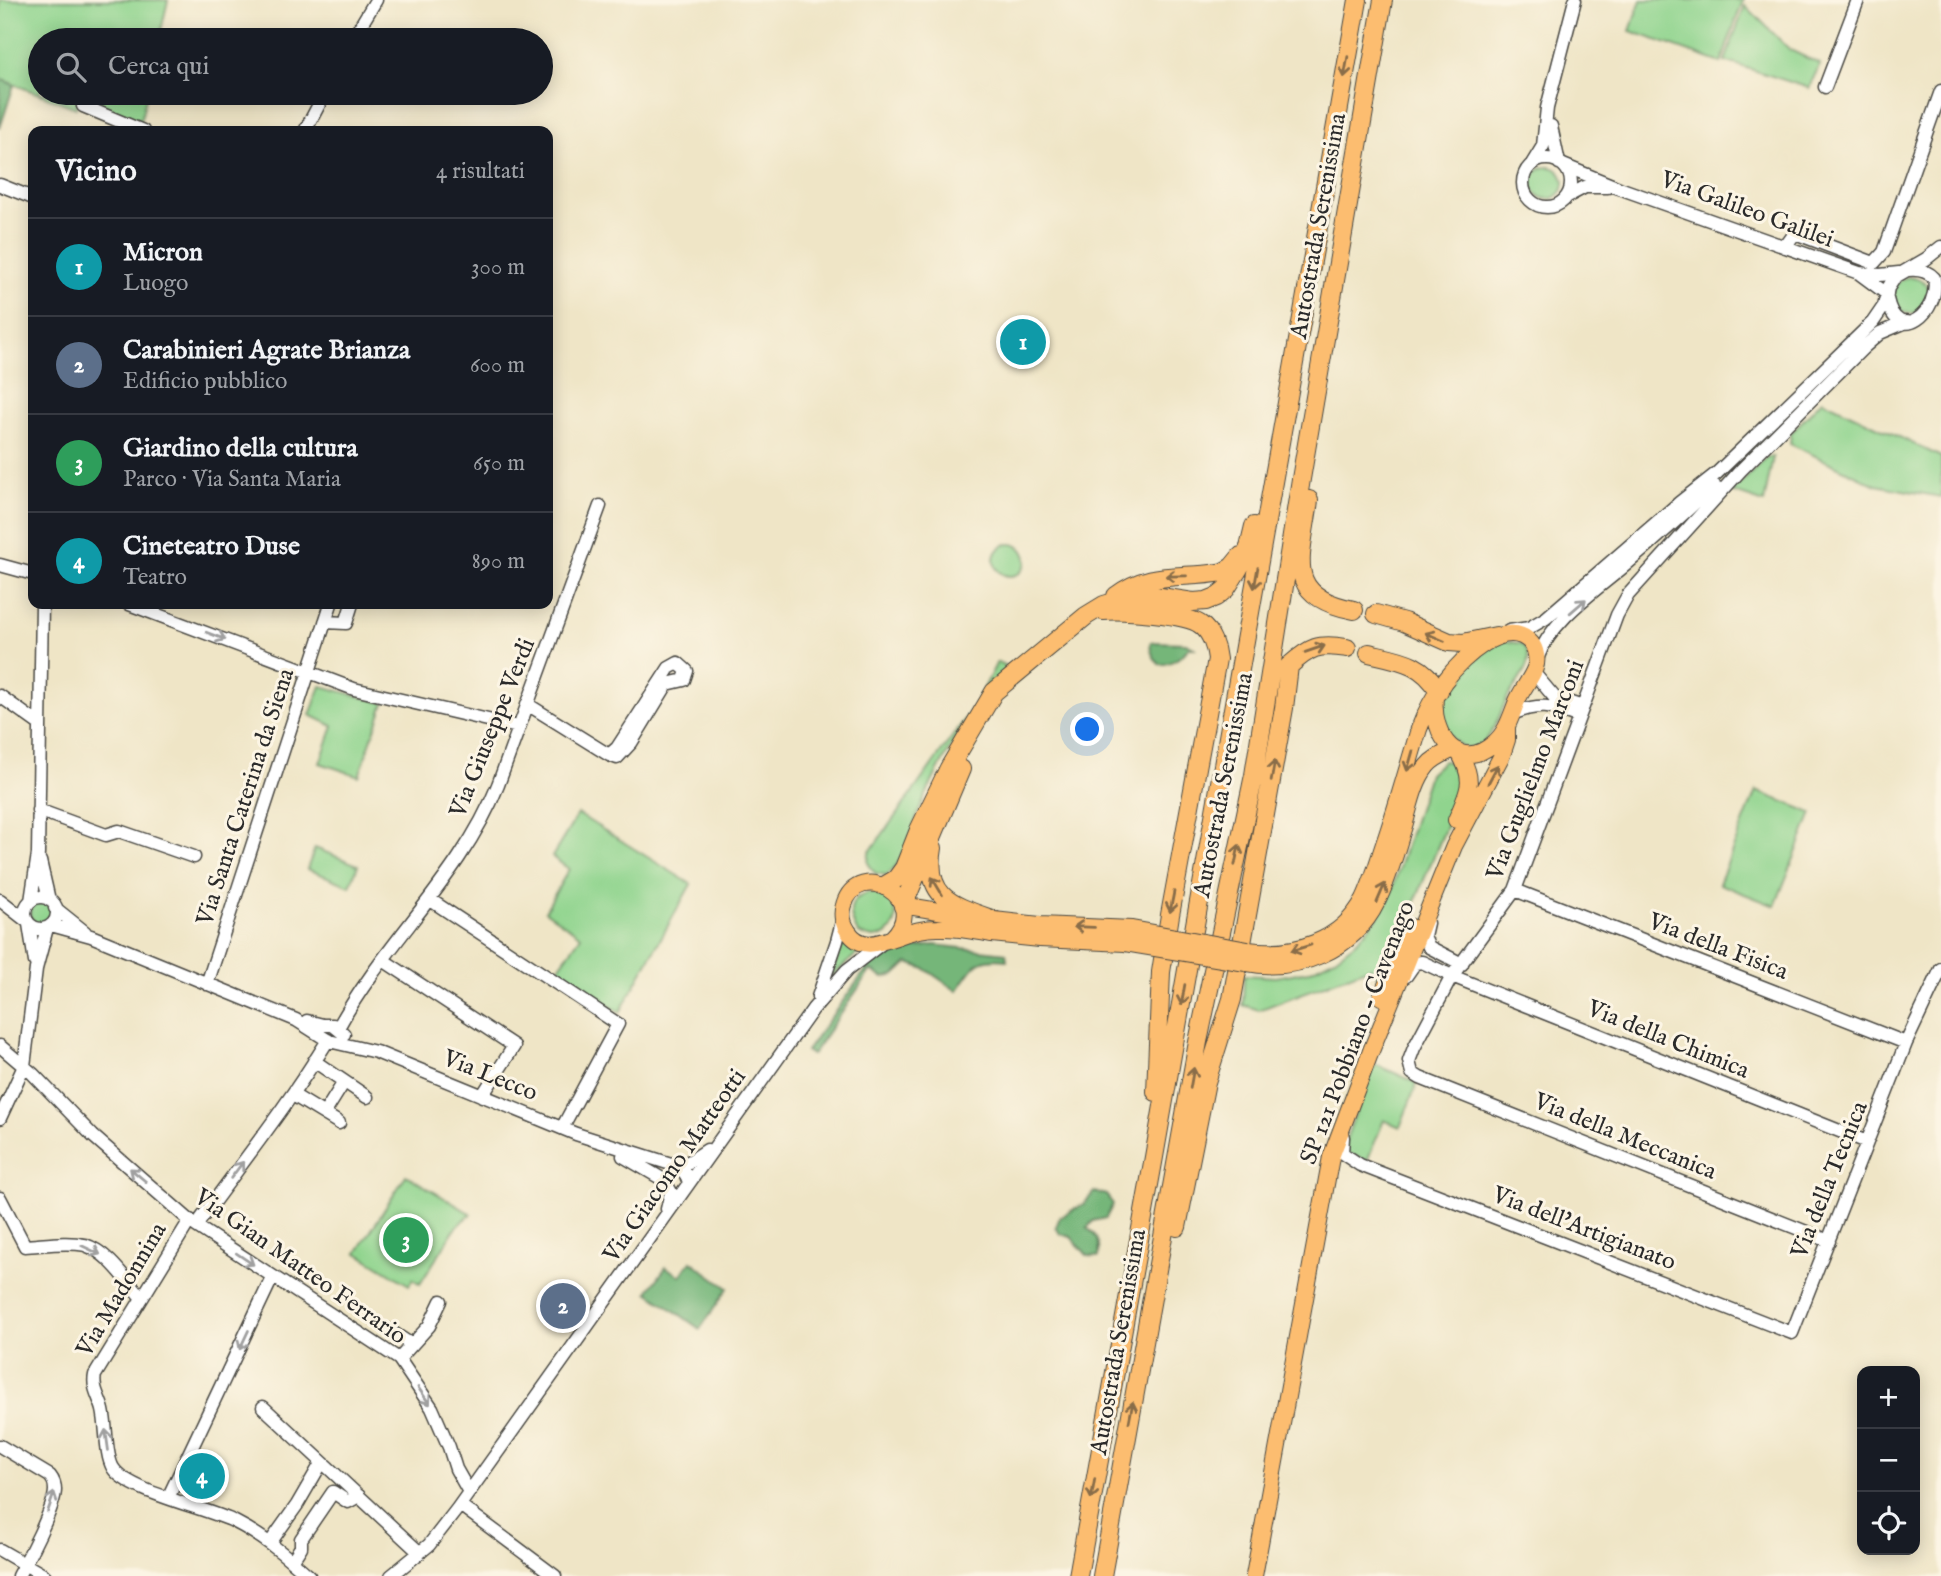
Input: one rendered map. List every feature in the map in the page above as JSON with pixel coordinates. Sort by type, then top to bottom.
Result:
[{"type":"highway","name":"Autostrada Serenissima","points":[[1078,1576],[1358,0]]},
{"type":"highway","name":"Autostrada Serenissima","points":[[1102,1576],[1198,1042],[1254,775],[1301,479],[1383,0]]},
{"type":"highway","points":[[1104,605],[1141,594],[1193,602],[1206,601],[1226,589],[1234,577],[1252,539],[1318,221]]},
{"type":"highway","points":[[1301,479],[1310,492],[1302,554],[1303,580],[1319,600],[1354,610]]},
{"type":"highway","points":[[884,886],[896,879],[904,868],[930,807],[988,700],[1086,616],[1139,581],[1163,576],[1207,575],[1228,570],[1237,562],[1252,539]]},
{"type":"highway","points":[[1086,616],[1120,610],[1191,620],[1206,630],[1217,653],[1218,667],[1161,972],[1154,1157]]},
{"type":"highway","points":[[1376,614],[1404,622],[1449,642],[1463,643],[1500,634]]},
{"type":"highway","points":[[1150,1314],[1172,1253],[1206,1082],[1232,999],[1284,708],[1289,666],[1318,646],[1347,648]]},
{"type":"highway","points":[[1369,653],[1418,667],[1430,676],[1437,694]]},
{"type":"highway","points":[[903,905],[988,700]]},
{"type":"highway","points":[[939,820],[931,859],[934,885],[948,900],[993,927]]},
{"type":"main road","points":[[887,941],[901,926],[903,905],[895,893],[884,886],[868,884],[852,891],[845,902],[843,917],[847,930],[856,940],[868,944],[887,941],[936,928],[1033,924],[1138,930],[1247,957],[1271,966],[1306,961],[1333,950],[1356,931],[1379,899],[1424,769],[1434,759],[1456,750],[1471,754],[1482,751],[1495,743],[1509,721],[1535,666],[1535,650],[1529,641],[1516,634],[1500,634],[1459,666],[1437,694],[1419,729],[1370,886],[1352,917],[1326,938],[1307,946],[1247,957]]},
{"type":"main road","name":"SP 121 Pobbiano - Cavenago","points":[[1246,1576],[1321,1158],[1348,1079],[1470,786],[1469,771],[1456,750],[1437,730],[1437,694]]},
{"type":"main road","name":"SP 121 Pobbiano - Cavenago","points":[[1254,1576],[1332,1153],[1395,993],[1417,957],[1433,901],[1461,832],[1502,755],[1509,721]]},
{"type":"main road","points":[[1417,957],[1411,938],[1435,878],[1436,867]]},
{"type":"main road","points":[[903,905],[993,927]]},
{"type":"street","points":[[359,28],[376,0]]},
{"type":"street","points":[[1575,0],[1547,108],[1543,146],[1523,180],[1528,199],[1541,207],[1548,208],[1559,204],[1568,196],[1571,183],[1570,176],[1561,164],[1551,133],[1551,120],[1582,0]]},
{"type":"street","points":[[1825,87],[1858,0]]},
{"type":"street","points":[[1785,247],[1795,233],[1874,263],[1889,241],[1941,91]]},
{"type":"street","points":[[308,126],[319,105]]},
{"type":"street","points":[[83,106],[131,126]]},
{"type":"street","points":[[1532,164],[1548,159],[1561,164]]},
{"type":"street","name":"Via Galileo Galilei","points":[[1561,164],[1619,188],[1859,273],[1880,275],[1903,272]]},
{"type":"street","points":[[0,185],[28,196]]},
{"type":"street","name":"Via Galileo Galilei","points":[[1568,196],[1592,186],[1619,188]]},
{"type":"street","points":[[1500,634],[1529,628],[1546,618],[1717,473],[1870,324],[1881,311],[1891,282],[1941,247]]},
{"type":"street","points":[[1581,712],[1555,698],[1535,666],[1543,645],[1557,625],[1696,502],[1867,337],[1878,328],[1904,321],[1922,322],[1938,312],[1940,286],[1924,271],[1903,272]]},
{"type":"street","name":"Via Galileo Galilei","points":[[1859,273],[1887,296]]},
{"type":"street","points":[[1887,296],[1891,311],[1904,321]]},
{"type":"street","name":"Via Guglielmo Marconi","points":[[1409,1069],[1414,1048],[1452,976],[1515,890],[1623,602],[1741,470],[1864,347],[1883,331],[1904,321]]},
{"type":"street","name":"Via Giuseppe Verdi","points":[[293,1095],[332,1032],[484,818],[600,506]]},
{"type":"street","points":[[0,565],[28,573]]},
{"type":"street","points":[[36,968],[25,912],[30,902],[38,854],[42,609]]},
{"type":"street","points":[[142,609],[354,689],[518,727]]},
{"type":"street","name":"Via Santa Caterina da Siena","points":[[207,984],[327,609]]},
{"type":"street","points":[[325,622],[346,623],[350,609]]},
{"type":"street","points":[[527,704],[608,755],[617,758],[632,743],[667,684],[684,680],[687,671],[683,666],[678,663],[669,668],[617,748],[608,755]]},
{"type":"street","points":[[0,696],[39,724]]},
{"type":"street","points":[[1509,721],[1541,705],[1581,712]]},
{"type":"street","points":[[38,810],[106,835],[119,831],[194,857]]},
{"type":"street","points":[[0,1118],[24,1066],[36,968],[49,927],[55,919],[38,854]]},
{"type":"street","name":"Via della Fisica","points":[[1515,890],[1906,1043]]},
{"type":"street","points":[[0,900],[30,902],[39,897],[52,904]]},
{"type":"street","points":[[429,899],[618,1024],[562,1128]]},
{"type":"street","points":[[0,900],[36,929],[49,927]]},
{"type":"street","points":[[1433,901],[1424,931],[1425,941],[1432,949],[1462,964]]},
{"type":"street","name":"Via Lecco","points":[[52,904],[90,936]]},
{"type":"street","name":"Via Giacomo Matteotti","points":[[813,1009],[843,917]]},
{"type":"street","name":"Via Lecco","points":[[49,927],[90,936],[296,1020],[332,1032],[562,1128],[671,1164],[685,1173],[689,1183]]},
{"type":"street","name":"Via Giacomo Matteotti","points":[[391,1576],[437,1536],[813,1009],[847,970],[887,941]]},
{"type":"street","name":"Via della Chimica","points":[[1417,957],[1452,976],[1867,1142]]},
{"type":"street","points":[[383,960],[514,1046],[482,1096]]},
{"type":"street","name":"Via della Tecnica","points":[[1792,1333],[1906,1043],[1941,969]]},
{"type":"street","name":"Via Gian Matteo Ferrario","points":[[0,1046],[24,1066],[93,1136],[193,1223],[272,1278],[399,1359],[432,1408],[456,1469],[469,1492]]},
{"type":"street","points":[[314,1061],[367,1097]]},
{"type":"street","name":"Via della Meccanica","points":[[1409,1069],[1420,1078],[1829,1241]]},
{"type":"street","points":[[324,1114],[344,1082]]},
{"type":"street","points":[[1358,1082],[1341,1145],[1344,1156],[1360,1166]]},
{"type":"street","points":[[293,1095],[339,1123]]},
{"type":"street","name":"Via Madonnina","points":[[168,1498],[128,1480],[115,1471],[110,1463],[103,1409],[93,1383],[95,1375],[141,1297],[193,1223],[263,1138],[293,1095]]},
{"type":"street","points":[[671,1164],[695,1159],[723,1136]]},
{"type":"street","name":"Via Lecco","points":[[588,1138],[638,1163],[689,1183]]},
{"type":"street","name":"Via Lecco","points":[[638,1163],[664,1180],[670,1188],[671,1198],[661,1222]]},
{"type":"street","points":[[1321,1205],[1336,1165],[1346,1163],[1360,1166]]},
{"type":"street","name":"Via dell'Artigianato","points":[[1360,1166],[1792,1333]]},
{"type":"street","points":[[0,1198],[25,1246],[84,1245],[98,1251],[141,1297]]},
{"type":"street","points":[[272,1278],[168,1498],[233,1521],[271,1543],[309,1576]]},
{"type":"street","points":[[399,1359],[429,1326],[441,1301]]},
{"type":"street","points":[[389,1329],[412,1345]]},
{"type":"street","points":[[263,1407],[420,1553]]},
{"type":"street","points":[[0,1447],[50,1476],[55,1482],[55,1494],[21,1570]]},
{"type":"street","points":[[271,1543],[322,1462]]},
{"type":"street","points":[[292,1561],[301,1546],[301,1539],[333,1492],[348,1502],[359,1496]]},
{"type":"street","points":[[460,1505],[555,1576]]},
{"type":"street","points":[[0,1550],[21,1570],[45,1576]]},
{"type":"green space","points":[[0,0],[168,0],[162,28],[28,28],[28,90],[0,79]]},
{"type":"green space","points":[[1641,0],[1743,0],[1721,63],[1630,31]]},
{"type":"green space","points":[[1745,5],[1790,50],[1820,64],[1809,88],[1725,61]]},
{"type":"green space","points":[[0,79],[14,85],[0,128]]},
{"type":"green space","points":[[88,105],[144,105],[140,123]]},
{"type":"green space","points":[[1548,167],[1559,172],[1564,183],[1559,194],[1548,199],[1537,194],[1532,183],[1537,172]]},
{"type":"green space","points":[[1911,277],[1924,282],[1929,295],[1924,308],[1911,313],[1898,308],[1893,295],[1898,282]]},
{"type":"green space","points":[[1822,400],[1941,457],[1941,497],[1876,485],[1790,444],[1791,433]]},
{"type":"green space","points":[[1767,457],[1773,457],[1764,503],[1732,492]]},
{"type":"green space","points":[[1010,544],[1022,548],[1026,560],[1022,572],[1010,576],[998,572],[994,560],[998,548]]},
{"type":"green space","points":[[1501,640],[1522,644],[1528,654],[1526,668],[1485,741],[1469,748],[1460,745],[1444,730],[1442,696],[1467,665]]},
{"type":"green space","points":[[1151,642],[1186,643],[1194,648],[1188,648],[1171,662],[1159,664],[1153,657]]},
{"type":"green space","points":[[997,662],[1009,667],[972,712],[938,770],[899,861],[886,875],[875,873],[868,863],[869,853],[977,702]]},
{"type":"green space","points":[[321,686],[384,703],[359,776],[320,763],[333,726],[310,715]]},
{"type":"green space","points":[[1443,761],[1450,762],[1459,769],[1461,791],[1383,978],[1371,967],[1259,1010],[1243,1005],[1244,975],[1276,977],[1309,971],[1335,958],[1358,940],[1377,918],[1390,896],[1429,774]]},
{"type":"green space","points":[[1756,791],[1812,813],[1775,906],[1719,884]]},
{"type":"green space","points":[[578,814],[691,884],[620,1012],[555,973],[581,936],[545,911],[569,869],[552,857]]},
{"type":"green space","points":[[315,848],[358,865],[350,886],[307,869]]},
{"type":"green space","points":[[870,892],[881,894],[888,899],[896,914],[891,930],[874,938],[858,933],[851,914],[853,903]]},
{"type":"green space","points":[[41,902],[49,905],[52,913],[49,921],[41,924],[33,921],[30,913],[33,905]]},
{"type":"green space","points":[[846,939],[860,951],[830,978],[843,943]]},
{"type":"green space","points":[[934,945],[1006,953],[1007,960],[988,960],[976,965],[957,991],[925,969],[908,963],[895,975],[883,978],[871,970],[812,1055],[806,1051],[871,963],[891,952]]},
{"type":"green space","points":[[1377,1065],[1417,1083],[1400,1127],[1384,1120],[1367,1161],[1347,1153],[1345,1142],[1372,1068]]},
{"type":"green space","points":[[406,1175],[471,1214],[456,1227],[420,1284],[413,1279],[409,1285],[357,1253]]},
{"type":"green space","points":[[1094,1192],[1106,1195],[1113,1204],[1106,1218],[1093,1221],[1087,1228],[1098,1240],[1099,1257],[1088,1256],[1071,1237],[1060,1234],[1056,1227],[1060,1217],[1084,1204]]},
{"type":"green space","points":[[691,1261],[728,1288],[700,1329],[648,1292],[666,1267],[680,1276]]},
{"type":"place","name":"Micron","points":[[1023,342]]},
{"type":"place","name":"Giardino della cultura","points":[[406,1240]]},
{"type":"place","name":"Carabinieri Agrate Brianza","points":[[563,1306]]},
{"type":"place","name":"Cineteatro Duse","points":[[202,1476]]}]
